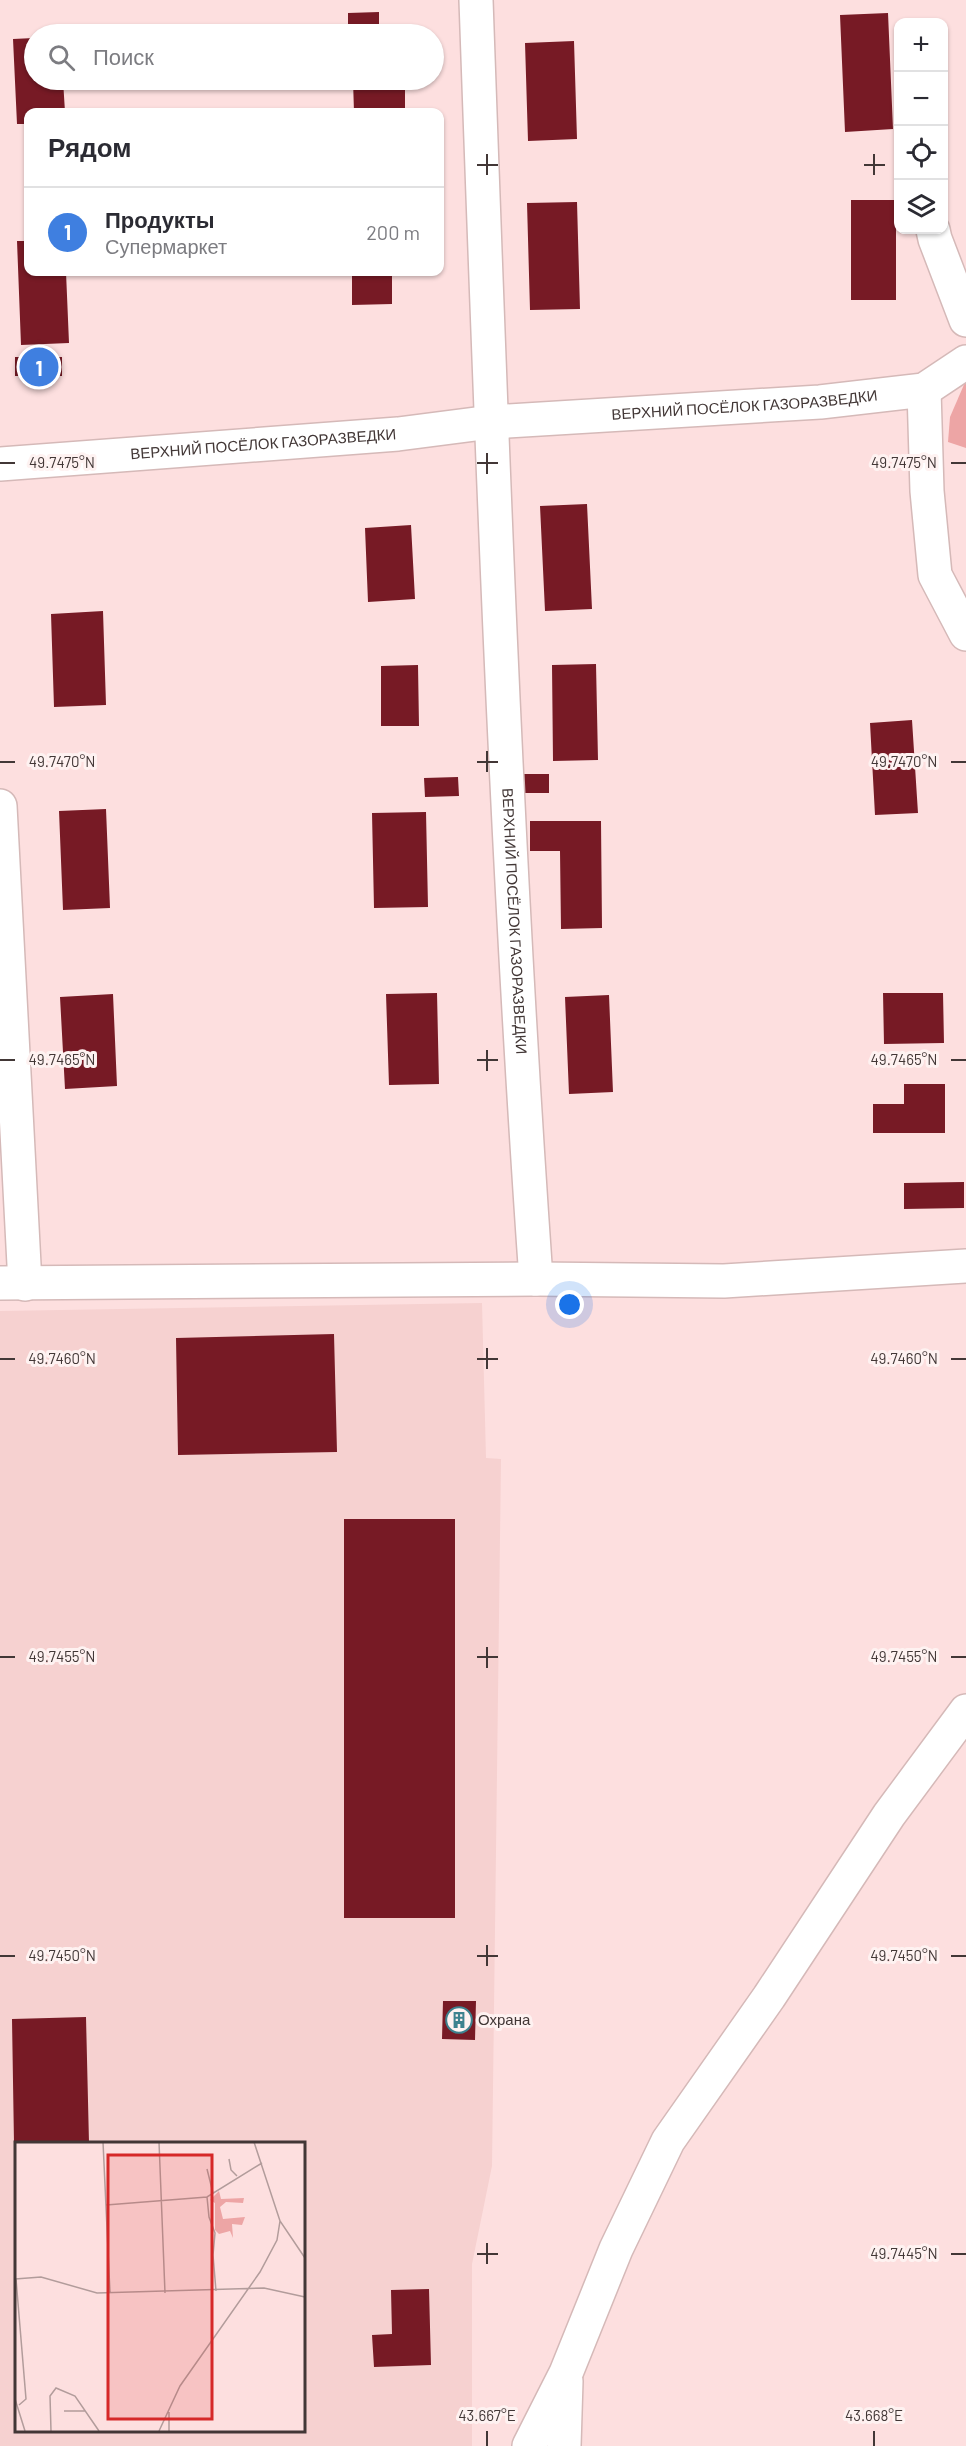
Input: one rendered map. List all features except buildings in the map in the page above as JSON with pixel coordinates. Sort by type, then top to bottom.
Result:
[{"type":"street","name":"ВЕРХНИЙ ПОСЁЛОК ГАЗОРАЗВЕДКИ","points":[[476,0],[507,823],[536,1279]]},
{"type":"street","points":[[934,234],[966,320]]},
{"type":"street","name":"ВЕРХНИЙ ПОСЁЛОК ГАЗОРАЗВЕДКИ","points":[[0,464],[398,434],[491,422],[820,402],[924,390],[966,362]]},
{"type":"street","points":[[924,390],[927,491],[935,575],[966,634]]},
{"type":"street","points":[[0,806],[13,1283],[536,1279],[724,1281],[966,1266]]},
{"type":"street","points":[[529,2446],[566,2373],[616,2249],[668,2141],[769,1997],[889,1815],[966,1711]]},
{"type":"street","points":[[564,2446],[566,2373]]},
{"type":"shaded area","points":[[966,380],[966,448],[948,442],[950,417]]},
{"type":"shaded area","points":[[482,1303],[486,1458],[501,1459],[492,2166],[472,2264],[472,2446],[0,2446],[0,1311]]},
{"type":"place","name":"Продукты","points":[[39,367]]},
{"type":"place","name":"Охрана","points":[[459,2020]]}]
